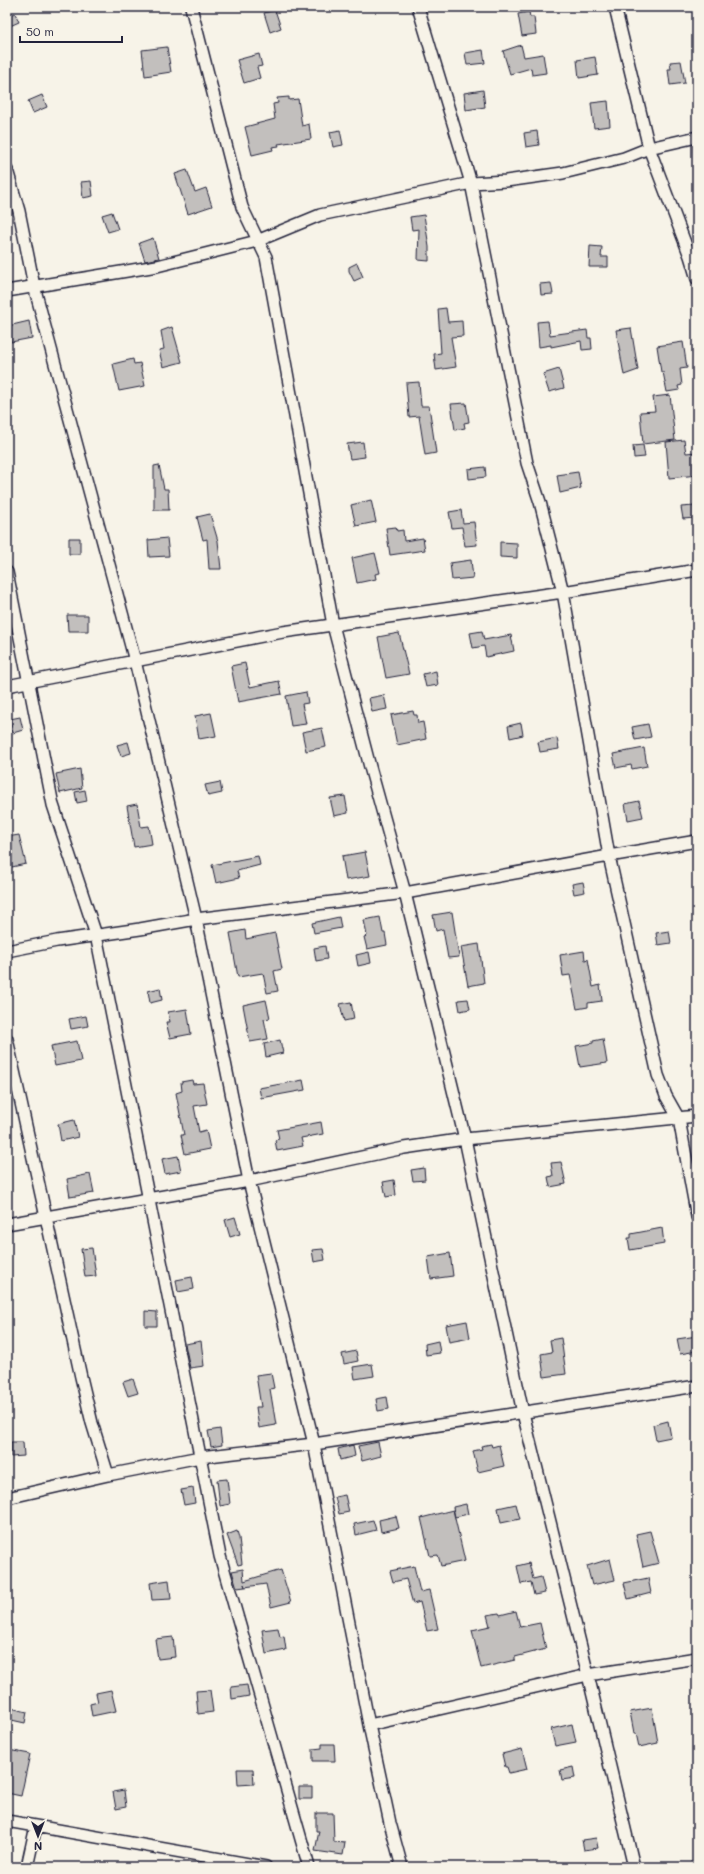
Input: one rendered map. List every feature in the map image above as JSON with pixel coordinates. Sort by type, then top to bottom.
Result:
[{"type":"street","points":[[191,7],[242,208],[266,258],[334,625],[370,768],[405,893],[465,1139],[523,1413],[634,1867]]},
{"type":"street","points":[[418,7],[471,183],[527,463],[540,502],[563,592],[609,856],[658,1075],[666,1096],[679,1119],[697,1217]]},
{"type":"street","points":[[615,7],[649,148],[690,256],[697,279]]},
{"type":"street","points":[[7,291],[157,266],[257,241],[320,215],[471,183],[506,181],[563,173],[624,158],[649,148],[697,137]]},
{"type":"street","points":[[7,170],[19,211],[34,286],[135,661],[196,919],[249,1181],[314,1444],[369,1725],[390,1823],[402,1867]]},
{"type":"street","points":[[7,686],[283,632],[563,592],[697,570]]},
{"type":"street","points":[[7,572],[53,805],[96,935],[150,1198],[220,1556],[309,1867]]},
{"type":"street","points":[[7,951],[57,941],[196,919],[405,893],[609,856],[697,842]]},
{"type":"street","points":[[7,1039],[47,1216],[81,1378],[92,1422],[108,1475]]},
{"type":"street","points":[[7,1224],[249,1181],[404,1148],[465,1139],[679,1119],[697,1116]]},
{"type":"street","points":[[7,1498],[108,1475],[200,1457],[314,1444],[697,1386]]},
{"type":"street","points":[[369,1725],[588,1675],[697,1658]]},
{"type":"street","points":[[7,1821],[266,1867]]},
{"type":"street","points":[[27,1867],[36,1826]]},
{"type":"building","points":[[275,10],[281,28],[270,32],[264,13]]},
{"type":"building","points":[[529,12],[530,17],[534,17],[536,34],[522,36],[518,14]]},
{"type":"building","points":[[15,13],[19,22],[10,26],[7,16]]},
{"type":"building","points":[[521,45],[524,57],[543,54],[546,73],[532,75],[531,68],[510,74],[503,51]]},
{"type":"building","points":[[167,47],[171,72],[145,76],[142,50]]},
{"type":"building","points":[[483,50],[485,63],[467,65],[465,53]]},
{"type":"building","points":[[259,54],[262,66],[257,67],[260,78],[244,83],[237,60]]},
{"type":"building","points":[[595,57],[598,75],[579,78],[577,60]]},
{"type":"building","points":[[681,61],[685,83],[670,85],[668,69],[671,69],[670,62]]},
{"type":"building","points":[[483,90],[485,107],[466,110],[464,93]]},
{"type":"building","points":[[42,95],[47,107],[33,113],[28,101]]},
{"type":"building","points":[[289,97],[289,100],[298,99],[302,126],[309,124],[311,139],[278,144],[279,146],[272,147],[273,150],[252,155],[245,127],[275,119],[273,104],[278,103],[277,98]]},
{"type":"building","points":[[608,101],[610,126],[594,128],[591,103]]},
{"type":"building","points":[[340,130],[343,145],[333,147],[330,132]]},
{"type":"building","points":[[537,131],[539,145],[526,147],[524,133]]},
{"type":"building","points":[[187,170],[195,192],[206,188],[212,206],[188,214],[175,174]]},
{"type":"building","points":[[91,181],[93,196],[83,198],[81,182]]},
{"type":"building","points":[[112,212],[118,229],[108,232],[102,215]]},
{"type":"building","points":[[424,215],[429,247],[429,261],[418,260],[419,229],[412,230],[410,217]]},
{"type":"building","points":[[153,238],[159,258],[145,261],[139,243]]},
{"type":"building","points":[[590,246],[602,247],[601,257],[608,257],[608,267],[589,267]]},
{"type":"building","points":[[357,263],[363,277],[354,281],[349,271],[349,267]]},
{"type":"building","points":[[551,283],[553,294],[541,295],[540,284]]},
{"type":"building","points":[[446,308],[448,322],[462,321],[463,336],[451,337],[456,367],[436,370],[434,354],[441,353],[438,309]]},
{"type":"building","points":[[29,321],[32,338],[11,342],[8,326]]},
{"type":"building","points":[[548,321],[550,335],[587,330],[588,338],[591,338],[592,349],[582,350],[581,341],[551,347],[551,345],[539,347],[537,322]]},
{"type":"building","points":[[172,327],[182,362],[163,367],[159,350],[164,349],[161,331]]},
{"type":"building","points":[[631,328],[638,370],[624,375],[616,330]]},
{"type":"building","points":[[683,342],[687,368],[680,369],[682,385],[678,386],[679,390],[667,392],[663,372],[661,372],[657,346]]},
{"type":"building","points":[[133,359],[134,364],[140,363],[145,386],[119,391],[113,364]]},
{"type":"building","points":[[559,369],[564,388],[549,392],[543,374]]},
{"type":"building","points":[[419,382],[421,406],[429,406],[436,453],[425,455],[419,416],[409,417],[406,383]]},
{"type":"building","points":[[670,395],[675,440],[643,444],[640,412],[655,411],[653,397]]},
{"type":"building","points":[[466,403],[469,422],[464,423],[465,428],[455,430],[451,404]]},
{"type":"building","points":[[684,440],[686,453],[697,452],[697,475],[669,478],[666,442]]},
{"type":"building","points":[[363,442],[365,457],[350,459],[347,444]]},
{"type":"building","points":[[643,445],[645,457],[634,458],[633,446]]},
{"type":"building","points":[[159,465],[164,489],[168,489],[169,510],[154,510],[154,466]]},
{"type":"building","points":[[485,467],[486,477],[469,479],[468,469]]},
{"type":"building","points":[[578,472],[581,488],[560,493],[557,475]]},
{"type":"building","points":[[371,500],[376,522],[356,526],[351,505]]},
{"type":"building","points":[[694,506],[695,518],[683,519],[681,507]]},
{"type":"building","points":[[461,510],[463,523],[474,522],[477,545],[465,546],[462,527],[452,528],[449,512]]},
{"type":"building","points":[[210,514],[218,541],[221,569],[209,569],[207,539],[203,540],[197,517]]},
{"type":"building","points":[[396,527],[397,531],[403,530],[404,541],[423,538],[425,550],[390,555],[386,528]]},
{"type":"building","points":[[69,538],[80,538],[80,554],[69,554]]},
{"type":"building","points":[[167,538],[169,556],[149,557],[148,540]]},
{"type":"building","points":[[500,542],[517,543],[517,558],[500,557]]},
{"type":"building","points":[[375,553],[380,573],[375,574],[376,579],[357,583],[352,558]]},
{"type":"building","points":[[471,560],[473,578],[452,580],[450,563]]},
{"type":"building","points":[[67,615],[88,615],[88,631],[68,631]]},
{"type":"building","points":[[482,631],[484,640],[511,635],[514,651],[486,657],[484,646],[473,648],[470,633]]},
{"type":"building","points":[[399,633],[409,674],[386,678],[378,637]]},
{"type":"building","points":[[245,663],[250,687],[279,681],[282,694],[238,702],[231,666]]},
{"type":"building","points":[[436,671],[438,685],[426,687],[423,674]]},
{"type":"building","points":[[306,692],[308,703],[302,704],[306,724],[291,726],[286,696]]},
{"type":"building","points":[[384,695],[387,709],[372,712],[369,698]]},
{"type":"building","points":[[413,711],[414,715],[417,715],[418,723],[423,722],[426,739],[397,745],[391,715]]},
{"type":"building","points":[[211,713],[216,736],[199,739],[195,716]]},
{"type":"building","points":[[20,717],[23,730],[13,733],[10,719]]},
{"type":"building","points":[[521,723],[523,735],[510,738],[508,726]]},
{"type":"building","points":[[648,724],[651,737],[635,740],[632,727]]},
{"type":"building","points":[[322,728],[326,747],[306,751],[302,732]]},
{"type":"building","points":[[557,738],[559,749],[540,752],[538,742]]},
{"type":"building","points":[[128,742],[131,753],[121,756],[117,745]]},
{"type":"building","points":[[644,748],[647,766],[632,769],[631,765],[616,768],[613,754]]},
{"type":"building","points":[[80,769],[82,788],[60,793],[56,774]]},
{"type":"building","points":[[220,782],[222,793],[208,796],[205,785]]},
{"type":"building","points":[[85,790],[87,801],[77,803],[75,792]]},
{"type":"building","points":[[345,796],[348,813],[334,816],[330,798]]},
{"type":"building","points":[[639,801],[643,817],[628,820],[625,804]]},
{"type":"building","points":[[137,804],[141,827],[149,826],[152,844],[134,847],[127,806]]},
{"type":"building","points":[[19,835],[26,864],[7,868],[7,837]]},
{"type":"building","points":[[365,852],[370,876],[346,880],[342,856]]},
{"type":"building","points":[[258,856],[260,865],[237,871],[239,878],[216,883],[212,865]]},
{"type":"building","points":[[583,882],[585,892],[574,894],[572,884]]},
{"type":"building","points":[[452,912],[459,957],[448,958],[443,929],[436,931],[433,915]]},
{"type":"building","points":[[339,917],[341,928],[314,933],[312,923]]},
{"type":"building","points":[[380,917],[387,945],[367,949],[364,937],[367,936],[364,920]]},
{"type":"building","points":[[245,930],[246,939],[275,933],[282,969],[274,971],[278,991],[267,993],[263,973],[238,977],[230,933]]},
{"type":"building","points":[[669,931],[671,943],[658,945],[656,933]]},
{"type":"building","points":[[479,944],[484,983],[468,986],[461,947]]},
{"type":"building","points":[[325,946],[327,959],[316,961],[314,948]]},
{"type":"building","points":[[584,951],[585,960],[588,959],[593,987],[600,985],[602,1001],[588,1003],[588,1007],[577,1009],[570,975],[563,976],[560,955]]},
{"type":"building","points":[[369,952],[371,963],[358,966],[356,955]]},
{"type":"building","points":[[160,988],[162,1000],[150,1003],[148,991]]},
{"type":"building","points":[[468,999],[470,1009],[460,1011],[458,1000]]},
{"type":"building","points":[[266,1000],[270,1018],[264,1019],[268,1039],[250,1042],[243,1005]]},
{"type":"building","points":[[351,1002],[354,1019],[344,1021],[340,1004]]},
{"type":"building","points":[[187,1009],[191,1034],[170,1038],[166,1022],[170,1022],[168,1012]]},
{"type":"building","points":[[86,1016],[88,1026],[71,1029],[69,1019]]},
{"type":"building","points":[[603,1039],[607,1063],[580,1067],[576,1046],[593,1043],[593,1041]]},
{"type":"building","points":[[280,1040],[283,1053],[266,1057],[264,1044]]},
{"type":"building","points":[[77,1041],[81,1061],[55,1066],[51,1046]]},
{"type":"building","points":[[192,1080],[193,1084],[203,1083],[207,1104],[194,1106],[199,1132],[206,1130],[210,1149],[185,1154],[181,1135],[184,1135],[176,1093],[182,1091],[181,1082]]},
{"type":"building","points":[[303,1080],[305,1090],[261,1098],[259,1088]]},
{"type":"building","points":[[74,1120],[78,1137],[61,1141],[58,1124]]},
{"type":"building","points":[[321,1122],[323,1134],[301,1138],[303,1146],[277,1151],[275,1140],[279,1139],[277,1130]]},
{"type":"building","points":[[178,1156],[181,1171],[165,1174],[162,1159]]},
{"type":"building","points":[[561,1162],[566,1184],[550,1187],[548,1177],[553,1176],[551,1163]]},
{"type":"building","points":[[424,1168],[425,1180],[413,1181],[411,1170]]},
{"type":"building","points":[[90,1174],[94,1193],[70,1197],[67,1179]]},
{"type":"building","points":[[394,1180],[396,1195],[386,1197],[383,1182]]},
{"type":"building","points":[[235,1217],[240,1234],[230,1237],[225,1220]]},
{"type":"building","points":[[662,1228],[664,1244],[630,1250],[628,1238],[631,1238],[631,1234]]},
{"type":"building","points":[[92,1248],[96,1276],[85,1277],[81,1249]]},
{"type":"building","points":[[323,1249],[325,1260],[314,1262],[312,1250]]},
{"type":"building","points":[[450,1253],[453,1276],[431,1279],[428,1257]]},
{"type":"building","points":[[192,1277],[194,1289],[178,1292],[176,1280]]},
{"type":"building","points":[[145,1311],[157,1312],[157,1326],[145,1326]]},
{"type":"building","points":[[467,1321],[470,1338],[449,1342],[446,1325]]},
{"type":"building","points":[[697,1336],[697,1351],[680,1354],[677,1339]]},
{"type":"building","points":[[561,1338],[566,1374],[544,1377],[541,1354],[552,1352],[550,1340]]},
{"type":"building","points":[[201,1341],[204,1366],[190,1368],[185,1344]]},
{"type":"building","points":[[438,1341],[440,1353],[426,1355],[425,1344]]},
{"type":"building","points":[[356,1351],[358,1361],[344,1364],[342,1354]]},
{"type":"building","points":[[372,1364],[374,1376],[355,1379],[353,1367]]},
{"type":"building","points":[[271,1373],[274,1388],[270,1389],[276,1425],[259,1428],[256,1407],[261,1407],[256,1375]]},
{"type":"building","points":[[133,1379],[138,1393],[128,1396],[123,1382]]},
{"type":"building","points":[[387,1397],[389,1409],[378,1411],[376,1399]]},
{"type":"building","points":[[668,1421],[671,1437],[656,1440],[653,1425]]},
{"type":"building","points":[[220,1429],[222,1445],[211,1447],[208,1431]]},
{"type":"building","points":[[11,1442],[23,1442],[24,1456],[11,1457]]},
{"type":"building","points":[[378,1442],[381,1456],[362,1461],[358,1446]]},
{"type":"building","points":[[491,1444],[492,1447],[499,1445],[504,1466],[478,1472],[473,1451],[482,1449],[481,1446]]},
{"type":"building","points":[[353,1445],[355,1456],[340,1460],[338,1449]]},
{"type":"building","points":[[227,1479],[230,1504],[220,1506],[217,1480]]},
{"type":"building","points":[[193,1488],[195,1503],[184,1505],[181,1490]]},
{"type":"building","points":[[345,1495],[349,1512],[339,1514],[335,1497]]},
{"type":"building","points":[[466,1504],[468,1514],[455,1517],[453,1507]]},
{"type":"building","points":[[516,1504],[520,1519],[501,1523],[498,1508]]},
{"type":"building","points":[[453,1510],[465,1561],[441,1566],[438,1555],[430,1556],[421,1518]]},
{"type":"building","points":[[396,1516],[399,1528],[381,1532],[379,1520]]},
{"type":"building","points":[[373,1520],[376,1530],[356,1535],[354,1524]]},
{"type":"building","points":[[237,1531],[242,1564],[238,1565],[227,1535]]},
{"type":"building","points":[[650,1531],[659,1563],[643,1567],[636,1534]]},
{"type":"building","points":[[610,1559],[615,1580],[592,1585],[587,1566]]},
{"type":"building","points":[[529,1563],[533,1579],[541,1577],[545,1593],[534,1595],[531,1582],[521,1584],[517,1566]]},
{"type":"building","points":[[414,1566],[420,1592],[429,1590],[438,1629],[427,1631],[420,1602],[413,1604],[406,1579],[393,1582],[390,1571]]},
{"type":"building","points":[[243,1569],[244,1581],[281,1570],[291,1602],[271,1607],[266,1584],[237,1588],[232,1571]]},
{"type":"building","points":[[648,1578],[651,1593],[628,1599],[624,1583]]},
{"type":"building","points":[[169,1580],[171,1599],[152,1600],[150,1583]]},
{"type":"building","points":[[516,1611],[520,1627],[540,1623],[546,1649],[515,1657],[515,1660],[481,1668],[472,1630],[490,1626],[487,1615],[499,1613],[500,1615]]},
{"type":"building","points":[[278,1628],[280,1637],[284,1636],[286,1650],[266,1654],[262,1630]]},
{"type":"building","points":[[173,1637],[175,1657],[158,1659],[155,1639]]},
{"type":"building","points":[[247,1685],[249,1696],[232,1699],[231,1687]]},
{"type":"building","points":[[111,1690],[116,1711],[92,1716],[90,1704],[98,1702],[96,1693]]},
{"type":"building","points":[[210,1690],[213,1712],[198,1714],[196,1691]]},
{"type":"building","points":[[7,1707],[27,1712],[25,1723],[7,1719]]},
{"type":"building","points":[[652,1708],[658,1743],[639,1747],[636,1733],[634,1733],[630,1712]]},
{"type":"building","points":[[572,1724],[576,1742],[555,1746],[551,1729]]},
{"type":"building","points":[[322,1744],[334,1744],[335,1761],[313,1761],[313,1749],[322,1748]]},
{"type":"building","points":[[522,1749],[527,1769],[509,1773],[507,1767],[505,1767],[502,1754]]},
{"type":"building","points":[[8,1750],[30,1754],[21,1796],[7,1793]]},
{"type":"building","points":[[573,1767],[575,1778],[562,1780],[560,1770]]},
{"type":"building","points":[[237,1769],[253,1769],[254,1784],[238,1785]]},
{"type":"building","points":[[299,1787],[312,1787],[312,1799],[299,1799]]},
{"type":"building","points":[[124,1790],[126,1807],[116,1809],[113,1792]]},
{"type":"building","points":[[316,1813],[333,1813],[334,1842],[345,1843],[343,1855],[315,1851],[319,1831],[316,1831]]},
{"type":"building","points":[[596,1838],[598,1848],[584,1850],[582,1840]]}]
